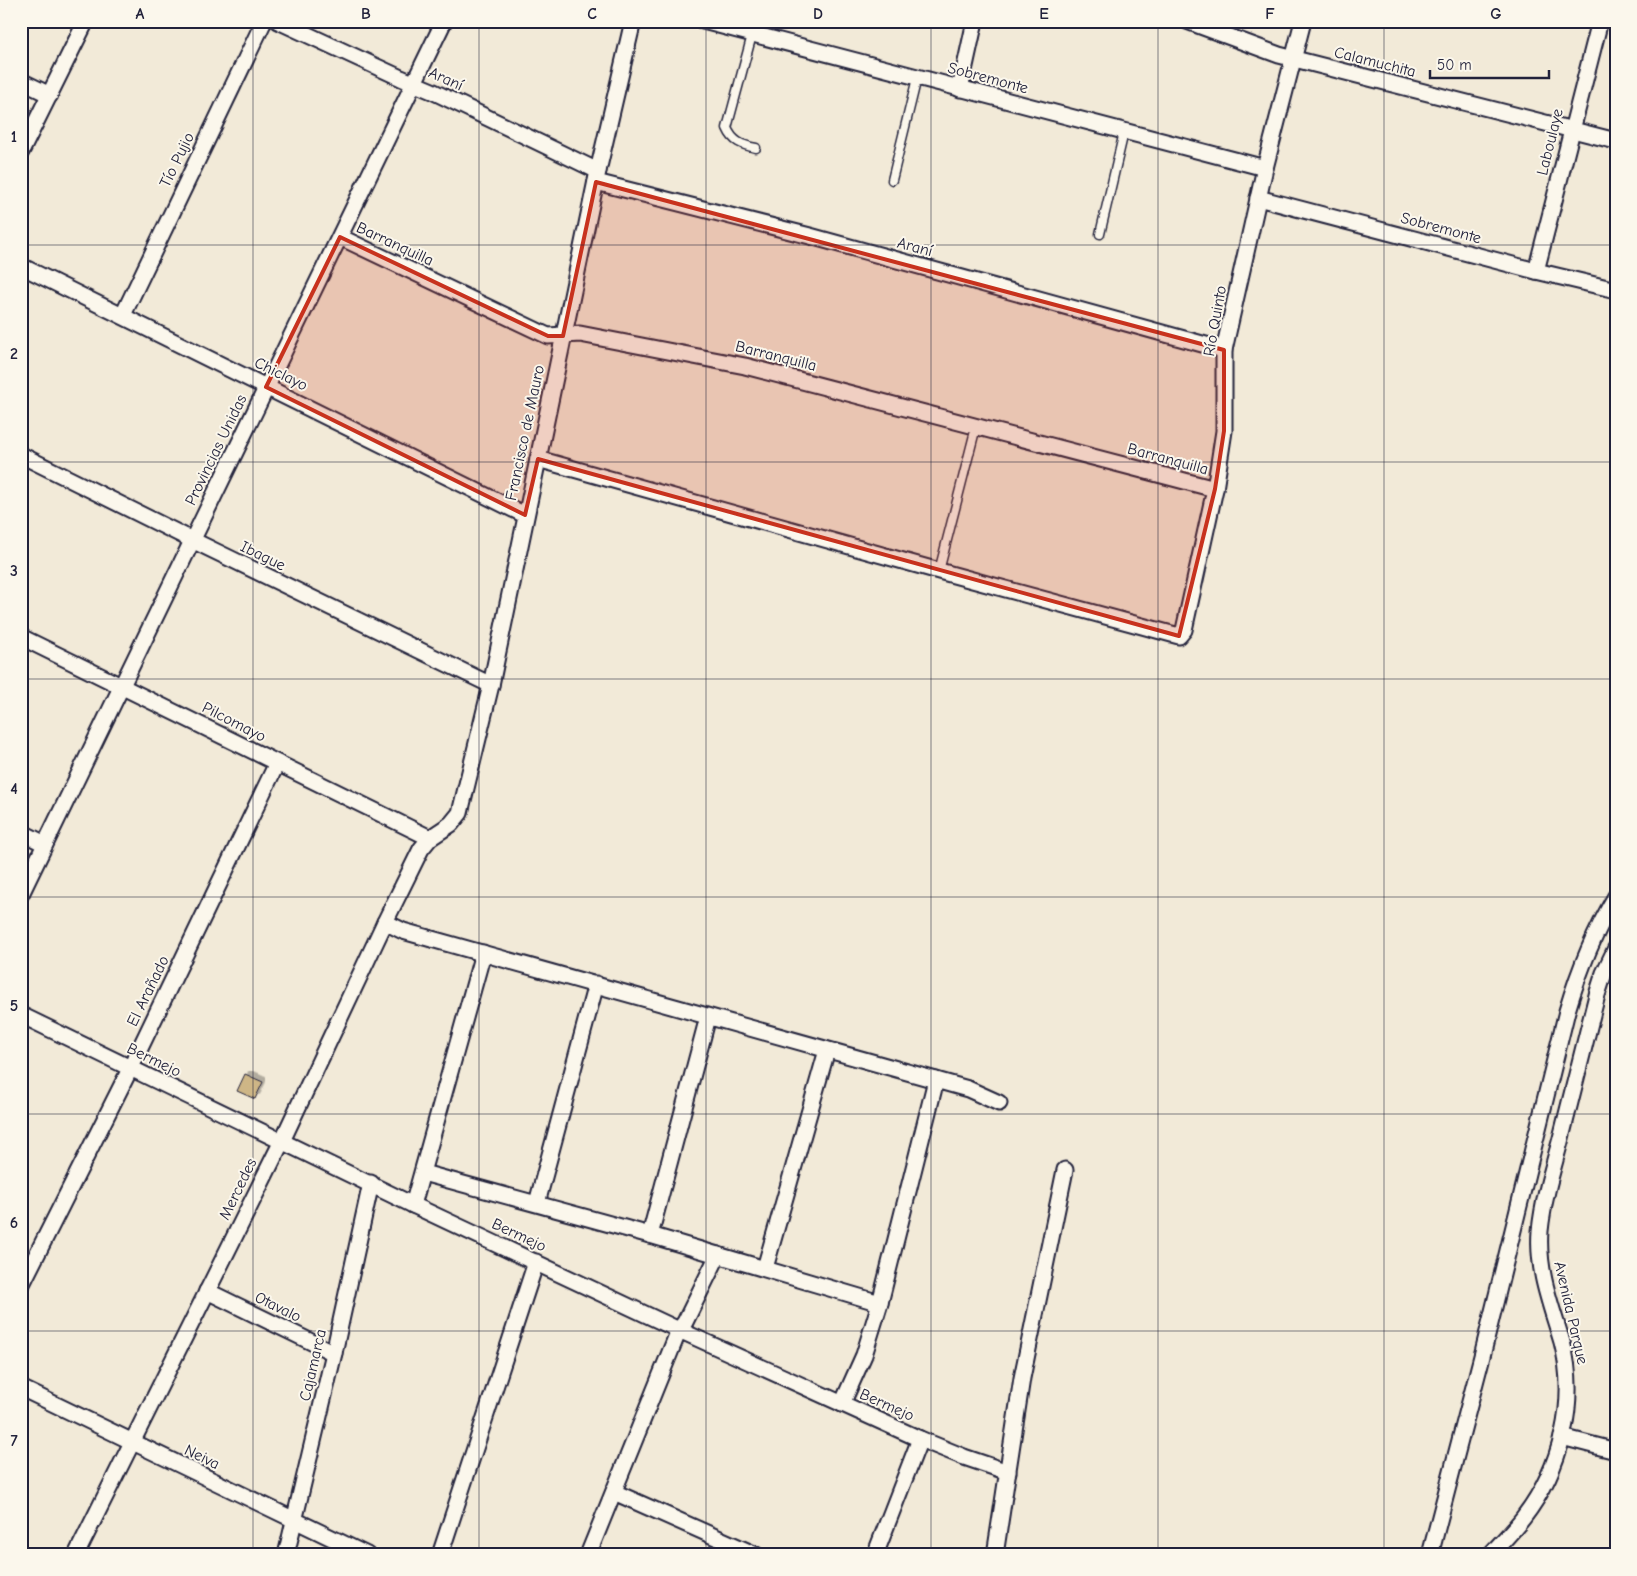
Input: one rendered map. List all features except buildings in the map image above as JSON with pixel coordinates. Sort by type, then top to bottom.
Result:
[{"type":"street","points":[[21,152],[86,21]]},
{"type":"street","name":"Tío Pujio","points":[[123,315],[264,21]]},
{"type":"street","name":"Araní","points":[[278,21],[414,84],[597,176],[1224,350]]},
{"type":"street","name":"Provincias Unidas","points":[[21,894],[444,21]]},
{"type":"street","name":"Francisco de Mauro","points":[[430,838],[451,824],[460,813],[490,685],[597,176],[633,21]]},
{"type":"street","name":"Sobremonte","points":[[703,21],[1265,168]]},
{"type":"street","points":[[960,89],[975,21]]},
{"type":"street","name":"Calamuchita","points":[[1188,21],[1279,55],[1616,140]]},
{"type":"street","name":"Río Quinto","points":[[939,571],[1169,634],[1179,636],[1184,630],[1215,489],[1224,431],[1224,350],[1265,168],[1304,21]]},
{"type":"street","name":"Laboulaye","points":[[1536,271],[1600,21]]},
{"type":"street","points":[[21,81],[50,95]]},
{"type":"street","name":"Sobremonte","points":[[1258,198],[1536,271],[1616,290]]},
{"type":"street","name":"Barranquilla","points":[[340,237],[548,336],[580,334],[745,366],[1215,489]]},
{"type":"street","name":"Chiclayo","points":[[21,266],[525,515]]},
{"type":"street","name":"Ibague","points":[[21,455],[490,685]]},
{"type":"street","points":[[538,459],[939,571]]},
{"type":"street","name":"Pilcomayo","points":[[21,637],[430,838]]},
{"type":"street","name":"El Arañado","points":[[21,1286],[130,1067],[277,763]]},
{"type":"street","points":[[21,832],[45,844]]},
{"type":"street","name":"Mercedes","points":[[76,1555],[282,1141],[384,922],[421,849],[430,838]]},
{"type":"street","points":[[1430,1555],[1482,1356],[1567,1011],[1581,966],[1616,896]]},
{"type":"street","points":[[384,922],[403,931],[968,1089],[999,1103]]},
{"type":"street","points":[[1592,941],[1615,951]]},
{"type":"street","name":"Avenida Parque","points":[[1490,1555],[1524,1518],[1558,1455],[1562,1437],[1567,1395],[1566,1364],[1541,1270],[1540,1230],[1548,1190],[1597,995],[1604,973],[1615,951]]},
{"type":"street","points":[[413,1205],[483,953]]},
{"type":"street","points":[[536,1203],[596,984]]},
{"type":"street","name":"Bermejo","points":[[21,1015],[413,1205],[679,1330],[920,1439],[1008,1472]]},
{"type":"street","points":[[650,1235],[708,1017]]},
{"type":"street","points":[[765,1268],[827,1050]]},
{"type":"street","points":[[842,1404],[864,1355],[880,1303],[936,1080]]},
{"type":"street","points":[[995,1555],[1022,1378],[1064,1170]]},
{"type":"street","points":[[423,1172],[650,1235],[880,1303]]},
{"type":"street","name":"Cajamarca","points":[[286,1555],[334,1353],[371,1183]]},
{"type":"street","points":[[588,1555],[679,1330],[685,1322],[718,1256]]},
{"type":"street","points":[[440,1555],[536,1262]]},
{"type":"street","name":"Otavalo","points":[[207,1292],[334,1353]]},
{"type":"street","name":"Neiva","points":[[21,1388],[367,1555]]},
{"type":"street","points":[[1562,1437],[1616,1451]]},
{"type":"street","points":[[875,1555],[920,1439]]},
{"type":"street","points":[[614,1492],[756,1555]]},
{"type":"lane","points":[[752,35],[727,128],[730,137],[741,144],[756,148]]},
{"type":"lane","points":[[892,180],[917,78]]},
{"type":"lane","points":[[1100,234],[1124,132]]},
{"type":"lane","points":[[939,571],[976,427]]},
{"type":"highlighted area","points":[[596,182],[1224,350],[1224,431],[1215,489],[1179,636],[538,459],[525,515],[266,387],[340,237],[548,336],[563,336]]}]
